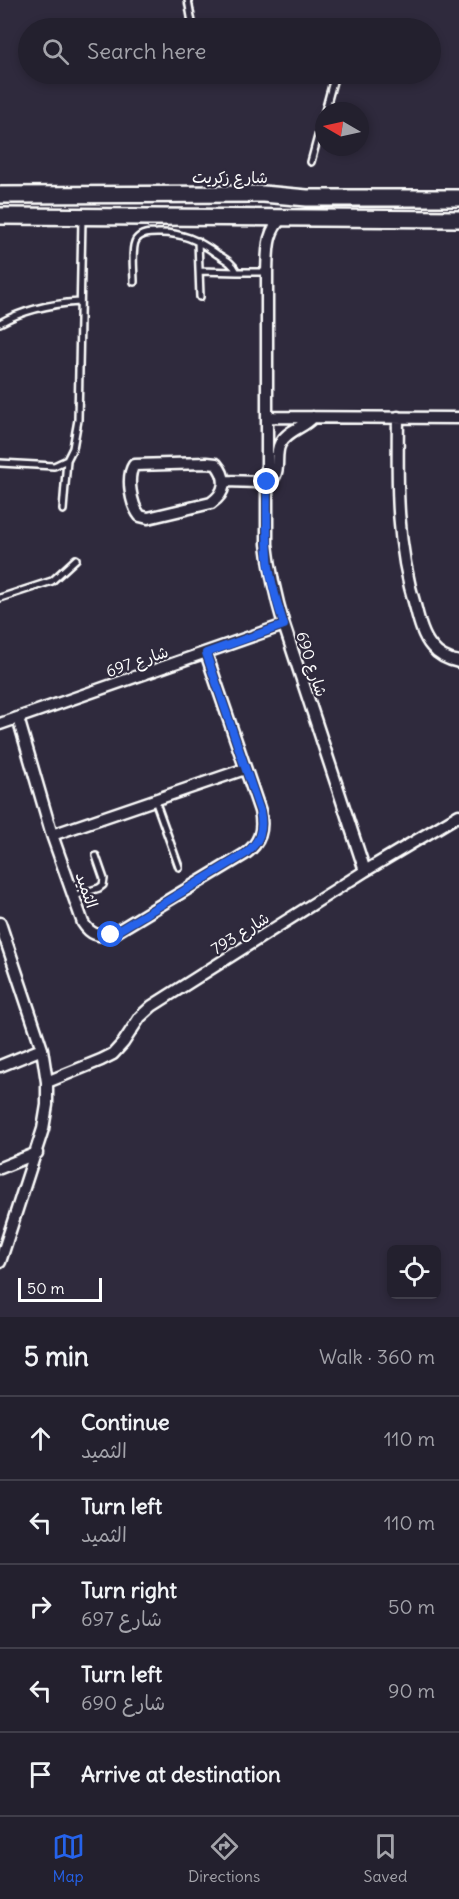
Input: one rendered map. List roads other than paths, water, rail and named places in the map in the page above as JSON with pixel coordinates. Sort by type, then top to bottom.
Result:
[{"type":"street","name":"شارع زكريت","points":[[0,195],[263,194],[307,198],[459,198]]},
{"type":"street","points":[[0,216],[459,219]]},
{"type":"street","points":[[253,217],[260,224],[268,243]]},
{"type":"street","name":"شارع 690","points":[[283,217],[273,228],[268,243],[267,544],[269,567],[275,597],[365,872]]},
{"type":"street","points":[[267,417],[459,418]]},
{"type":"street","points":[[225,481],[267,482],[272,480],[276,476],[281,441],[313,417]]},
{"type":"street","points":[[399,417],[397,508],[408,583],[428,642],[444,658],[459,662]]},
{"type":"street","points":[[207,463],[216,464],[222,471],[225,481],[218,498],[211,503],[148,518],[140,516],[135,510],[130,475],[134,465],[207,463]]},
{"type":"street","name":"شارع 697","points":[[0,724],[284,625]]},
{"type":"street","name":"الثميد","points":[[18,718],[52,835],[83,923],[95,935],[111,935],[245,854],[253,848],[262,831],[262,820],[206,653]]},
{"type":"street","points":[[52,835],[245,769]]},
{"type":"street","name":"شارع 793","points":[[47,1082],[112,1054],[123,1043],[140,1017],[152,1006],[459,815]]},
{"type":"street","points":[[0,923],[4,945],[42,1049],[47,1082],[47,1105],[37,1153],[0,1262]]},
{"type":"street","points":[[0,1066],[42,1049]]},
{"type":"street","points":[[0,1168],[37,1153]]},
{"type":"lane","points":[[188,0],[191,18]]},
{"type":"lane","points":[[327,102],[331,84]]},
{"type":"lane","points":[[311,162],[315,147]]},
{"type":"lane","points":[[63,510],[67,460],[73,448],[78,420],[82,216]]},
{"type":"lane","points":[[134,282],[134,245],[141,236],[149,233],[166,232],[198,241],[234,266],[237,272]]},
{"type":"lane","points":[[198,241],[200,297]]},
{"type":"lane","points":[[199,271],[267,272]]},
{"type":"lane","points":[[0,323],[37,308],[79,302]]},
{"type":"lane","points":[[0,463],[54,465],[67,460]]},
{"type":"lane","points":[[0,598],[52,580],[76,559]]},
{"type":"lane","points":[[155,800],[179,867]]},
{"type":"lane","points":[[74,896],[103,885],[104,879],[96,856]]}]
